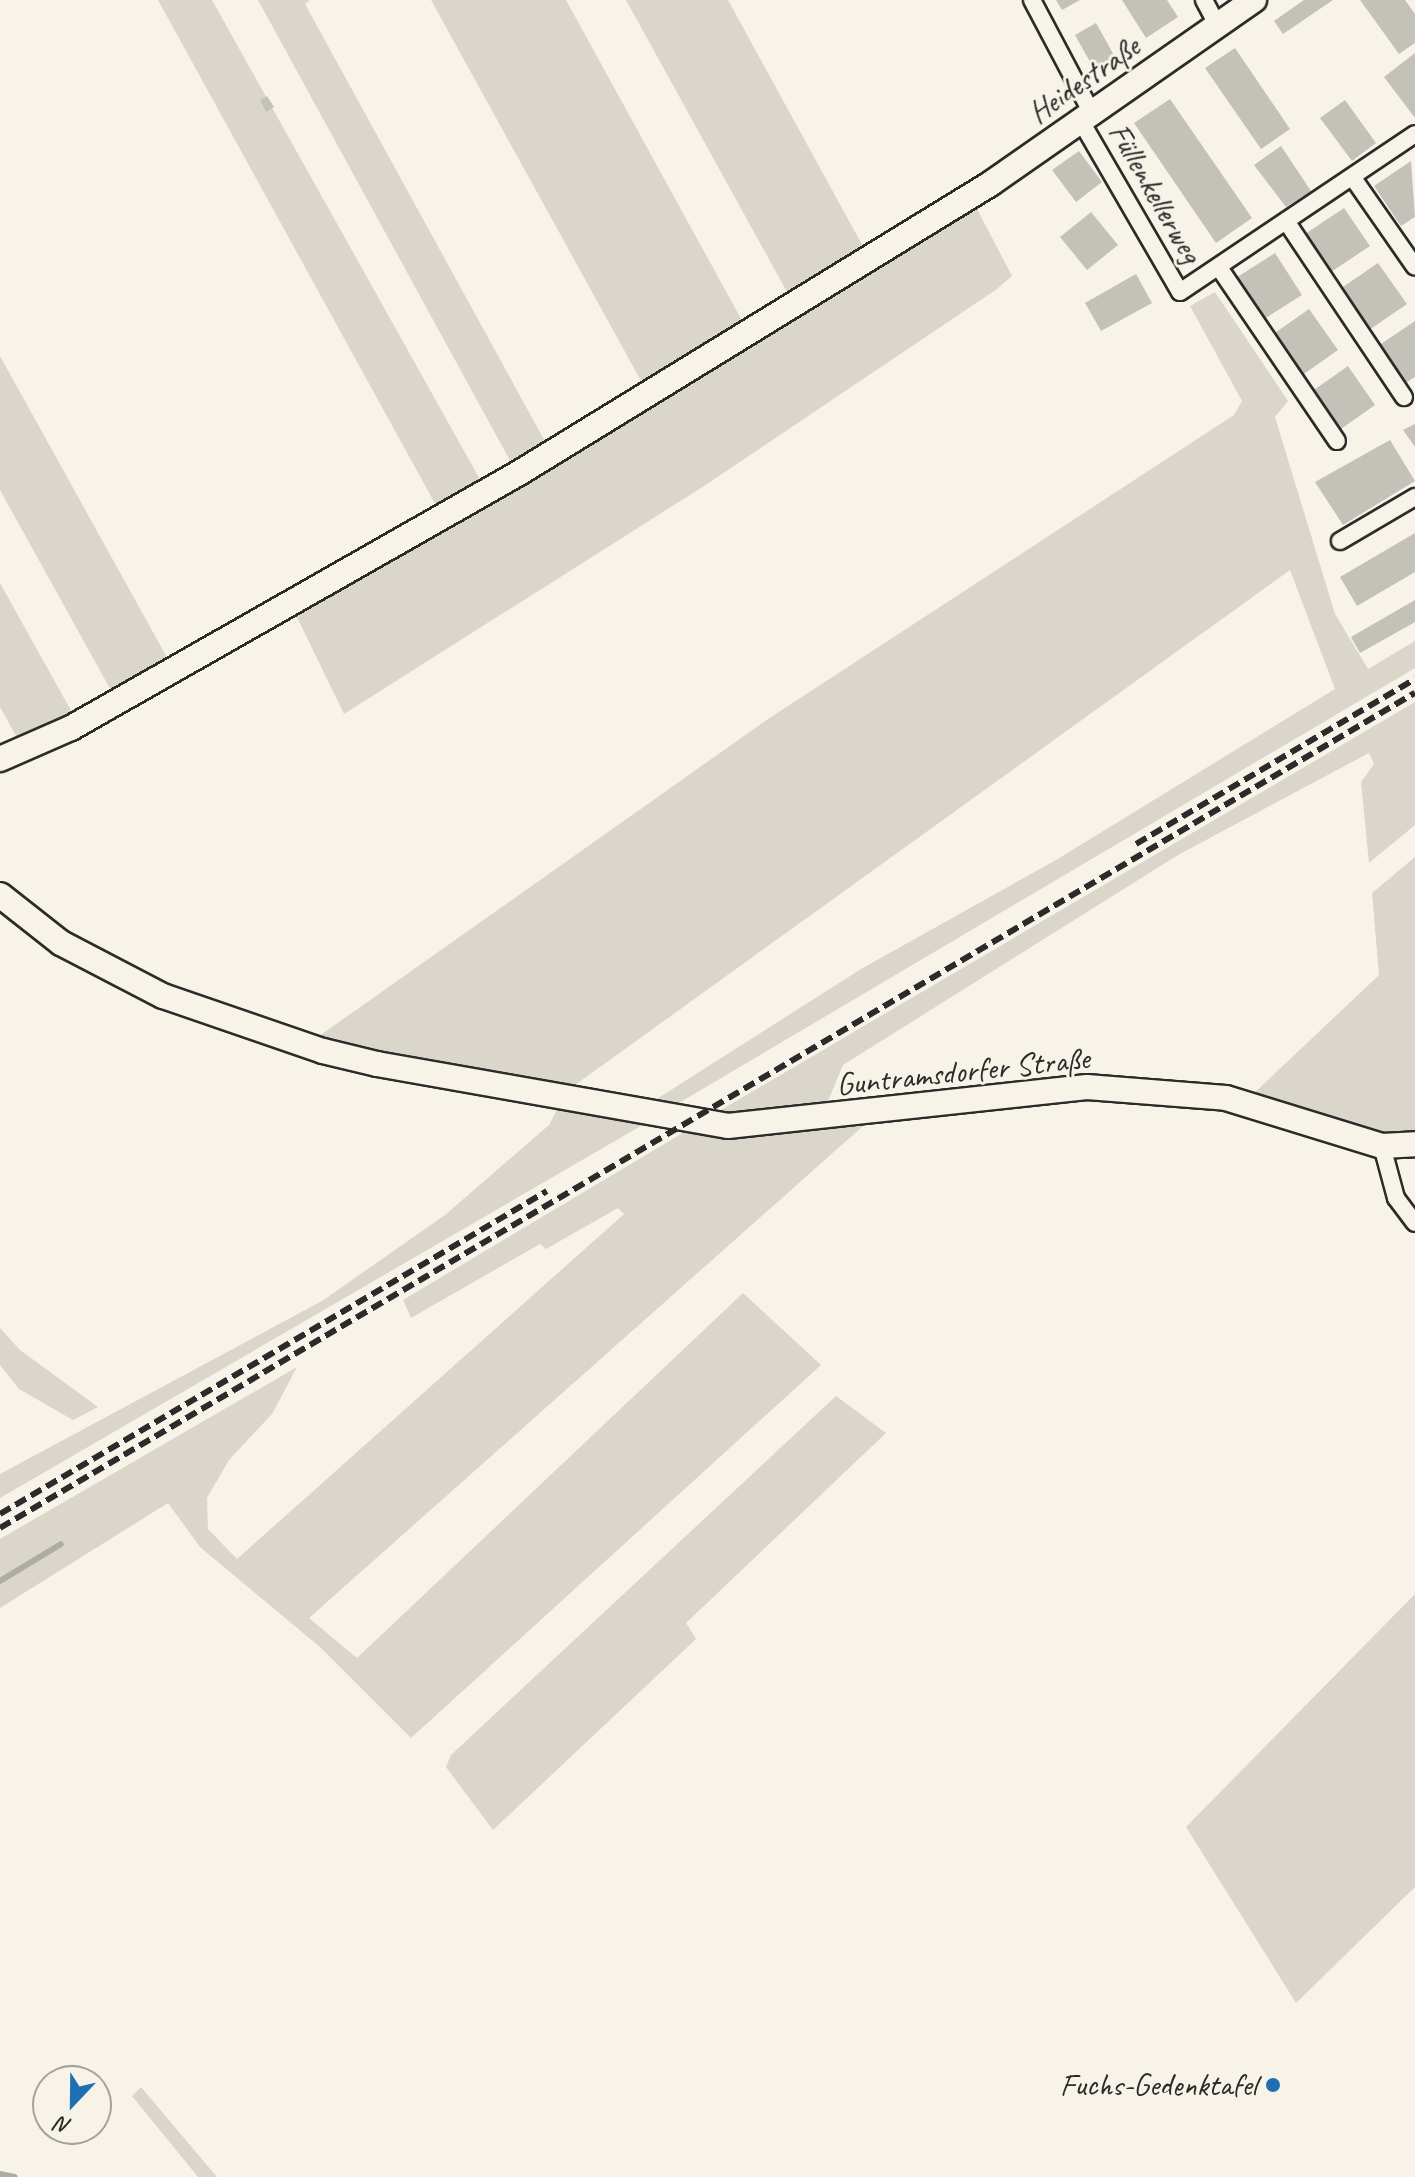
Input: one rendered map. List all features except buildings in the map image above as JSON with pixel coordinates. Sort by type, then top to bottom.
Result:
[{"type":"street","name":"Füllenkellerweg","points":[[1032,0],[1088,119],[1180,292],[1220,269]]},
{"type":"street","points":[[1204,0],[1217,24]]},
{"type":"street","name":"Heidestraße","points":[[0,759],[71,728],[519,473],[990,184],[1088,119],[1254,0]]},
{"type":"street","points":[[1337,441],[1220,269],[1415,134]]},
{"type":"street","points":[[1353,178],[1415,267]]},
{"type":"street","points":[[1286,221],[1404,397]]},
{"type":"street","points":[[1340,541],[1415,497]]},
{"type":"street","name":"Guntramsdorfer Straße","points":[[0,895],[61,943],[107,969],[163,996],[323,1051],[704,1121],[756,1127],[1087,1087],[1226,1098],[1382,1146],[1415,1144]]},
{"type":"street","points":[[1382,1146],[1396,1198],[1415,1223]]},
{"type":"shaded area","points":[[158,0],[212,0],[482,483],[438,509]]},
{"type":"shaded area","points":[[258,0],[310,0],[305,4],[547,445],[513,466]]},
{"type":"shaded area","points":[[431,0],[566,0],[745,326],[645,388]]},
{"type":"shaded area","points":[[626,0],[728,0],[866,252],[792,301]]},
{"type":"shaded area","points":[[975,205],[1012,276],[997,289],[704,486],[344,714],[294,611]]},
{"type":"shaded area","points":[[1215,292],[1288,401],[1275,417],[1335,614],[1368,669],[1415,641],[1415,668],[667,1110],[652,1102],[861,969],[1056,860],[1335,689],[1290,570],[575,1085],[315,1039],[768,719],[1234,415],[1242,401],[1190,306]]},
{"type":"shaded area","points":[[0,356],[169,661],[113,694],[0,490]]},
{"type":"shaded area","points":[[0,583],[74,716],[20,743],[0,707]]},
{"type":"shaded area","points":[[1415,702],[1415,825],[1369,863],[1361,782],[1374,764],[1369,753],[1178,855],[843,1065],[826,1106],[736,1114],[721,1110]]},
{"type":"shaded area","points":[[1415,857],[1415,1133],[1380,1135],[1250,1097],[1379,975],[1372,893]]},
{"type":"shaded area","points":[[560,1104],[646,1123],[0,1498],[0,1474],[322,1301],[445,1215],[549,1125]]},
{"type":"shaded area","points":[[863,1126],[309,1618],[357,1658],[743,1293],[821,1365],[411,1738],[320,1647],[200,1547],[168,1503],[0,1608],[0,1539],[297,1367],[272,1414],[229,1460],[207,1498],[208,1529],[237,1559],[624,1214],[618,1208],[546,1249],[540,1244],[411,1318],[403,1300],[686,1131],[718,1138]]},
{"type":"shaded area","points":[[0,1328],[20,1350],[98,1407],[73,1420],[19,1389],[0,1365]]},
{"type":"shaded area","points":[[836,1396],[886,1433],[686,1623],[696,1639],[493,1830],[446,1767],[451,1755]]},
{"type":"shaded area","points":[[1415,1594],[1415,1887],[1296,2003],[1186,1827]]},
{"type":"shaded area","points":[[141,2087],[217,2177],[198,2177],[132,2096]]},
{"type":"waterway","points":[[0,1581],[61,1544]]},
{"type":"waterway","points":[[0,2174],[15,2177]]},
{"type":"railway","points":[[1136,844],[1415,679]]},
{"type":"railway","points":[[0,1528],[1415,693]]},
{"type":"railway","points":[[0,1514],[547,1191]]},
{"type":"place","name":"Fuchs-Gedenktafel","points":[[1273,2085]]}]
